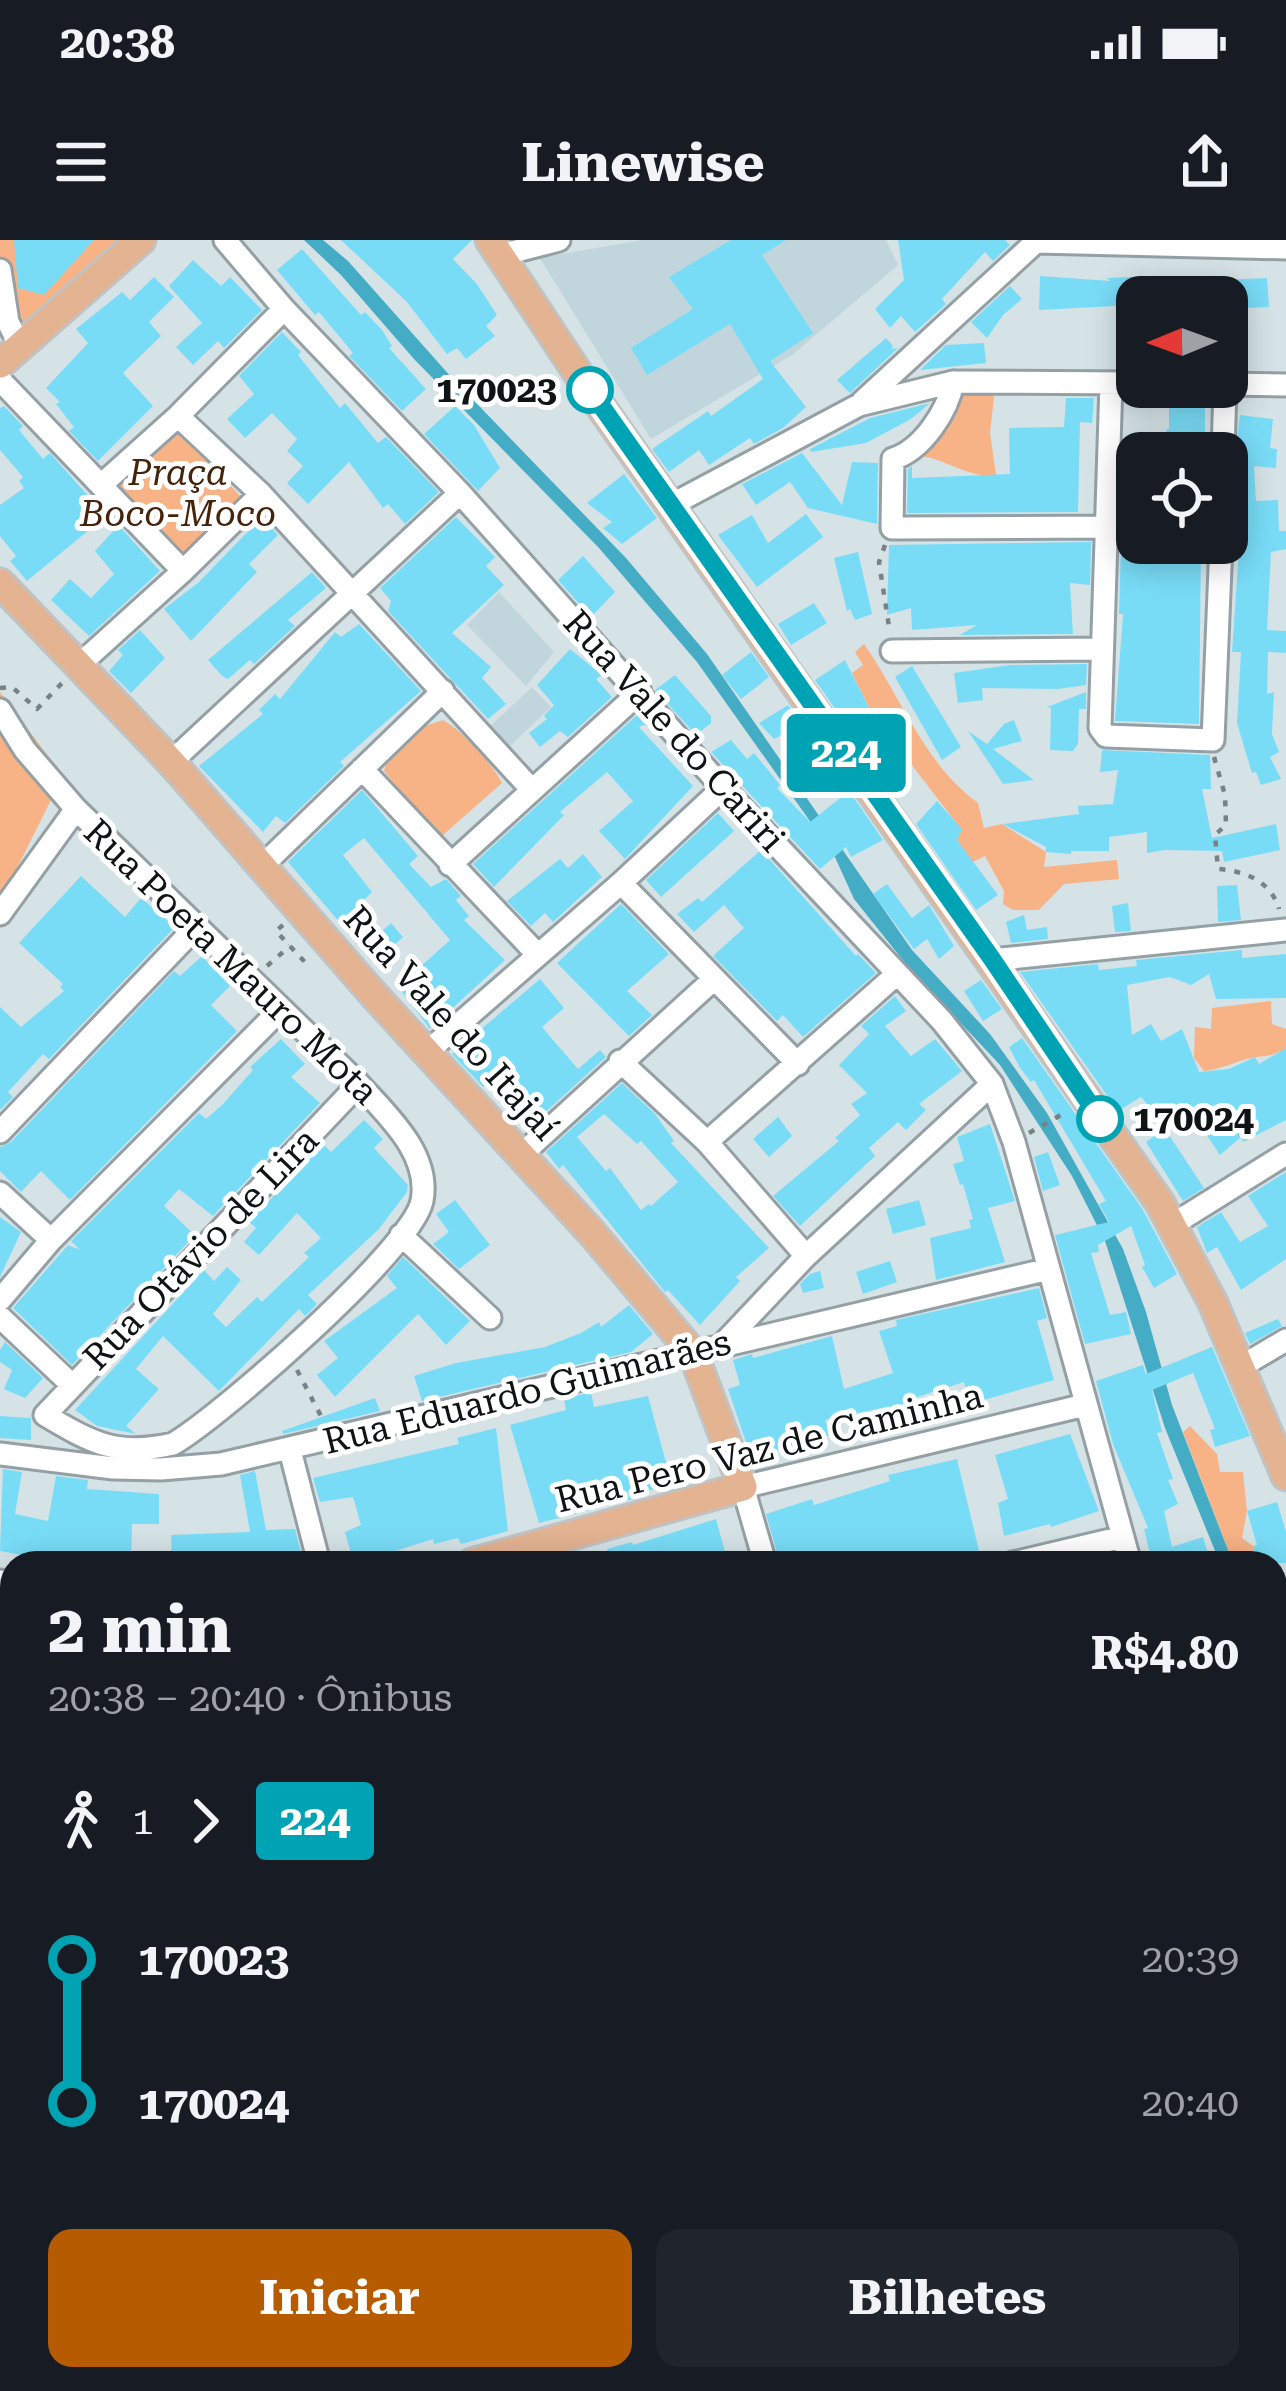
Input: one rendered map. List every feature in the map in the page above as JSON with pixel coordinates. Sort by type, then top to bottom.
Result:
[{"type":"main road","points":[[10,355],[141,240]]},
{"type":"main road","points":[[496,248],[992,959],[1172,1226],[1242,1366],[1284,1468]]},
{"type":"main road","name":"Rua Vale do Itajaí","points":[[0,583],[171,762],[693,1353],[742,1487]]},
{"type":"main road","name":"Rua Pero Vaz de Caminha","points":[[515,1551],[742,1487]]},
{"type":"street","name":"Rua Vale do Cariri","points":[[225,240],[968,1051],[992,1084],[1014,1142],[1127,1551]]},
{"type":"street","points":[[496,248],[559,240]]},
{"type":"street","points":[[859,405],[1037,241],[1286,248]]},
{"type":"street","points":[[0,270],[10,355]]},
{"type":"street","points":[[101,485],[178,416],[284,309]]},
{"type":"street","points":[[0,380],[183,571]]},
{"type":"street","points":[[953,382],[940,419],[904,456],[893,459],[892,528],[1107,527]]},
{"type":"street","points":[[671,505],[859,405],[953,382],[1116,383]]},
{"type":"street","points":[[1111,383],[1100,649],[1100,728],[1110,737],[1213,740],[1220,564]]},
{"type":"street","points":[[1248,386],[1286,385]]},
{"type":"street","points":[[178,416],[353,592],[532,790]]},
{"type":"street","points":[[79,664],[260,494]]},
{"type":"street","points":[[171,762],[460,494]]},
{"type":"street","points":[[892,651],[1100,649]]},
{"type":"street","points":[[263,865],[442,691]]},
{"type":"street","points":[[450,865],[640,692]]},
{"type":"street","name":"Rua Poeta Mauro Mota","points":[[0,710],[26,750],[76,809],[359,1084],[412,1148],[422,1202],[405,1231]]},
{"type":"street","points":[[362,769],[537,954]]},
{"type":"street","points":[[427,1052],[723,788]]},
{"type":"street","points":[[0,914],[76,809]]},
{"type":"street","points":[[621,883],[798,1064]]},
{"type":"street","points":[[0,1132],[196,927]]},
{"type":"street","points":[[992,959],[1285,930]]},
{"type":"street","points":[[707,1142],[897,974]]},
{"type":"street","points":[[521,1154],[714,980]]},
{"type":"street","points":[[0,1300],[50,1240],[280,1010]]},
{"type":"street","points":[[620,1061],[707,1142],[806,1256]]},
{"type":"street","name":"Rua Otávio de Lira","points":[[286,1352],[173,1444],[133,1450],[101,1445],[45,1415],[359,1084]]},
{"type":"street","points":[[723,1344],[806,1256],[992,1084]]},
{"type":"street","points":[[1172,1226],[1286,1154]]},
{"type":"street","points":[[0,1193],[50,1240]]},
{"type":"street","points":[[286,1352],[368,1278],[405,1231],[490,1318]]},
{"type":"street","name":"Rua Eduardo Guimarães","points":[[0,1454],[161,1469],[221,1464],[1049,1269]]},
{"type":"street","points":[[0,1317],[73,1385]]},
{"type":"street","points":[[1242,1366],[1286,1340]]},
{"type":"street","name":"Rua Pero Vaz de Caminha","points":[[742,1487],[1084,1405]]},
{"type":"street","points":[[290,1450],[316,1551]]},
{"type":"street","name":"Rua Vale do Itajaí","points":[[742,1487],[761,1551]]},
{"type":"street","points":[[1064,1551],[1123,1537]]},
{"type":"path","points":[[892,528],[879,562],[892,651]]},
{"type":"path","points":[[0,688],[12,686],[38,709],[79,664]]},
{"type":"path","points":[[1213,740],[1214,769],[1225,795],[1226,825],[1215,835],[1218,869],[1240,870],[1259,882],[1275,898],[1285,930]]},
{"type":"path","points":[[251,980],[290,946]]},
{"type":"path","points":[[1035,1129],[1052,1118]]},
{"type":"path","points":[[286,1352],[333,1439]]},
{"type":"shaded area","points":[[641,240],[886,240],[898,265],[792,355],[651,439],[540,258]]},
{"type":"shaded area","points":[[499,592],[554,652],[526,686],[467,625]]},
{"type":"shaded area","points":[[532,687],[551,707],[506,750],[487,729]]},
{"type":"green space","points":[[0,240],[148,240],[24,349],[0,291]]},
{"type":"green space","points":[[958,388],[987,388],[994,397],[990,433],[996,475],[977,474],[920,456]]},
{"type":"green space","name":"Praça Boco-Moco","points":[[182,432],[240,496],[238,504],[181,556],[117,489],[174,433]]},
{"type":"green space","points":[[864,644],[942,769],[978,803],[984,828],[1002,824],[1046,852],[1044,867],[1117,860],[1119,879],[1064,884],[1039,910],[1013,910],[1003,904],[1004,891],[985,856],[973,862],[957,840],[961,829],[871,712],[852,673],[863,665],[855,652]]},
{"type":"green space","points":[[0,692],[63,776],[0,902]]},
{"type":"green space","points":[[443,720],[476,748],[502,783],[443,835],[435,832],[384,771],[425,726]]},
{"type":"green space","points":[[1271,1001],[1272,1024],[1286,1029],[1286,1060],[1280,1051],[1204,1071],[1194,1058],[1195,1027],[1211,1029],[1212,1008]]},
{"type":"green space","points":[[1190,1426],[1217,1454],[1220,1472],[1243,1472],[1247,1511],[1242,1538],[1253,1551],[1228,1551],[1183,1432]]},
{"type":"water","points":[[304,240],[323,240],[348,261],[452,378],[626,558],[707,654],[912,950],[990,1034],[1047,1113],[1123,1249],[1172,1405],[1228,1551],[1215,1551],[1165,1428],[1105,1241],[1072,1176],[1000,1065],[910,969],[854,899],[834,855],[697,662],[599,548],[414,359]]},
{"type":"building","points":[[14,240],[94,240],[44,295],[18,288]]},
{"type":"building","points":[[341,240],[472,240],[453,259],[497,315],[486,326],[495,336],[466,359],[457,348],[447,354],[406,301]]},
{"type":"building","points":[[731,240],[786,240],[762,255],[813,333],[770,361],[806,407],[783,428],[754,444],[750,438],[709,465],[699,450],[669,472],[652,449],[763,379],[730,324],[647,375],[631,348],[693,309],[669,277]]},
{"type":"building","points":[[898,240],[1005,240],[1010,245],[993,261],[985,252],[942,299],[946,304],[915,332],[901,316],[890,328],[875,309],[904,280]]},
{"type":"building","points":[[302,249],[361,315],[365,312],[382,330],[389,348],[426,389],[402,411],[277,270]]},
{"type":"building","points":[[193,260],[221,286],[230,277],[262,310],[224,348],[218,341],[193,365],[176,347],[202,323],[169,286]]},
{"type":"building","points":[[1040,276],[1116,278],[1116,306],[1039,310]]},
{"type":"building","points":[[154,277],[174,297],[149,322],[161,336],[123,373],[153,406],[98,461],[69,431],[74,427],[46,388],[88,343],[76,329],[122,292],[130,300]]},
{"type":"building","points":[[1267,278],[1269,307],[1248,308],[1248,279]]},
{"type":"building","points":[[1010,286],[1022,299],[987,338],[971,322]]},
{"type":"building","points":[[282,332],[340,408],[345,403],[378,443],[386,437],[439,492],[405,524],[388,504],[383,508],[349,462],[308,504],[287,483],[303,466],[287,451],[297,439],[272,413],[245,438],[227,419],[254,394],[239,376]]},
{"type":"building","points":[[886,338],[891,349],[898,348],[850,393],[837,380]]},
{"type":"building","points":[[984,343],[986,363],[920,370],[946,345]]},
{"type":"building","points":[[1066,398],[1094,398],[1092,423],[1080,422],[1078,512],[907,513],[908,469],[912,466],[912,478],[1010,474],[1009,428],[1064,427]]},
{"type":"building","points":[[930,403],[866,443],[811,452],[870,418]]},
{"type":"building","points":[[4,406],[43,459],[50,453],[106,516],[27,581],[10,561],[16,556],[0,536],[0,505],[24,488],[19,481],[23,477],[0,450],[0,408]]},
{"type":"building","points":[[455,406],[474,425],[500,468],[478,491],[424,434]]},
{"type":"building","points":[[1169,408],[1205,408],[1205,432],[1166,432]]},
{"type":"building","points":[[1240,415],[1273,419],[1270,448],[1277,449],[1276,468],[1254,466],[1256,501],[1278,500],[1279,531],[1286,531],[1286,549],[1271,552],[1267,630],[1286,631],[1286,653],[1268,652],[1267,694],[1274,692],[1272,734],[1279,752],[1270,757],[1281,779],[1261,785],[1256,772],[1252,773],[1237,723],[1241,652],[1232,652],[1238,564],[1248,564],[1248,432],[1238,432]]},
{"type":"building","points":[[802,453],[842,505],[852,462],[878,463],[877,524],[808,508],[790,482],[756,505],[742,484]]},
{"type":"building","points":[[624,474],[657,518],[622,544],[603,528],[612,522],[587,503]]},
{"type":"building","points":[[806,514],[823,537],[757,587],[718,535],[752,515],[768,543]]},
{"type":"building","points":[[262,517],[278,535],[249,564],[257,572],[191,641],[164,609],[199,582]]},
{"type":"building","points":[[456,517],[495,557],[486,566],[504,585],[452,633],[491,667],[482,678],[506,704],[488,719],[388,611],[391,601],[380,588]]},
{"type":"building","points":[[116,528],[160,571],[89,636],[51,600],[70,579],[91,598],[114,574],[95,551]]},
{"type":"building","points":[[1091,542],[1090,585],[1070,583],[1073,634],[960,635],[977,625],[912,630],[911,608],[887,615],[889,545]]},
{"type":"building","points":[[858,552],[872,614],[855,620],[847,611],[834,558]]},
{"type":"building","points":[[583,556],[615,592],[591,617],[558,580]]},
{"type":"building","points":[[1120,564],[1201,564],[1199,724],[1115,721],[1123,614],[1119,614]]},
{"type":"building","points":[[312,572],[326,588],[288,620],[295,626],[254,664],[250,660],[228,679],[222,676],[208,660]]},
{"type":"building","points":[[814,603],[827,623],[791,645],[778,624]]},
{"type":"building","points":[[359,624],[421,691],[340,762],[344,766],[285,823],[276,816],[263,832],[199,766],[263,714],[259,710],[275,694],[280,699],[335,632],[341,637]]},
{"type":"building","points":[[140,630],[165,658],[131,693],[109,671],[123,655],[118,650]]},
{"type":"building","points":[[570,649],[602,675],[596,679],[612,697],[568,737],[560,731],[540,747],[529,733],[547,719],[544,716],[554,705],[537,685]]},
{"type":"building","points":[[751,652],[769,677],[741,699],[722,675]]},
{"type":"building","points":[[845,660],[912,779],[893,791],[815,680]]},
{"type":"building","points":[[1087,664],[1086,685],[982,688],[983,700],[958,703],[954,673],[1010,665]]},
{"type":"building","points":[[912,666],[961,747],[942,760],[895,677]]},
{"type":"building","points":[[675,675],[711,716],[711,723],[696,735],[655,690]]},
{"type":"building","points":[[1086,692],[1086,709],[1079,709],[1078,744],[1073,751],[1050,750],[1051,708],[1047,707]]},
{"type":"building","points":[[788,705],[802,724],[774,739],[759,723]]},
{"type":"building","points":[[637,715],[646,724],[639,727],[693,786],[625,859],[599,831],[633,801],[607,772],[560,812],[564,815],[494,887],[473,864]]},
{"type":"building","points":[[1014,720],[1022,741],[993,749],[1034,780],[1003,784],[968,731],[987,744],[1004,724]]},
{"type":"building","points":[[731,740],[747,759],[754,753],[780,785],[777,788],[810,822],[849,791],[883,840],[851,857],[846,847],[820,869],[711,752]]},
{"type":"building","points":[[1102,750],[1210,755],[1211,789],[1202,789],[1212,838],[1276,824],[1280,850],[1224,862],[1222,851],[1147,853],[1147,832],[1109,837],[1109,851],[1046,852],[1046,847],[1003,824],[1079,814],[1078,806],[1113,804],[1118,770],[1100,772]]},
{"type":"building","points":[[362,790],[418,856],[409,864],[431,887],[446,879],[461,896],[456,900],[469,916],[464,920],[505,960],[430,1029],[398,987],[450,940],[364,838],[343,855],[372,892],[341,924],[288,862]]},
{"type":"building","points":[[937,801],[962,829],[957,840],[998,895],[976,910],[916,824]]},
{"type":"building","points":[[718,813],[734,831],[661,897],[646,880]]},
{"type":"building","points":[[761,850],[876,973],[803,1037],[783,1015],[777,1021],[713,956],[744,928],[724,905],[694,932],[677,914],[698,898],[702,902]]},
{"type":"building","points":[[583,854],[602,877],[553,922],[545,913],[531,926],[507,901],[560,859],[568,868]]},
{"type":"building","points":[[81,876],[125,917],[141,898],[175,927],[49,1059],[43,1054],[8,1092],[13,1097],[0,1110],[0,1007],[21,1027],[64,991],[63,984],[19,943]]},
{"type":"building","points":[[887,884],[912,918],[929,905],[954,946],[939,959],[927,939],[914,949],[873,894]]},
{"type":"building","points":[[1237,885],[1241,920],[1218,922],[1217,886]]},
{"type":"building","points":[[1128,903],[1131,931],[1115,932],[1112,906]]},
{"type":"building","points":[[621,904],[669,954],[627,991],[652,1015],[629,1036],[557,963]]},
{"type":"building","points":[[1024,915],[1027,930],[1047,927],[1048,939],[1011,943],[1006,922]]},
{"type":"building","points":[[391,923],[403,937],[385,954],[372,940]]},
{"type":"building","points":[[1242,950],[1242,958],[1286,954],[1286,998],[1216,999],[1209,974],[1191,985],[1170,977],[1127,985],[1132,1035],[1151,1024],[1161,1041],[1182,1029],[1199,1072],[1229,1069],[1255,1057],[1259,1064],[1286,1048],[1286,1120],[1243,1142],[1241,1137],[1220,1155],[1191,1112],[1168,1128],[1141,1097],[1118,1111],[1020,972],[1098,964],[1099,970],[1137,966],[1136,960]]},
{"type":"building","points":[[202,956],[230,986],[211,1005],[237,1031],[70,1200],[41,1171],[21,1192],[0,1171],[0,1147],[11,1142],[174,971],[180,976]]},
{"type":"building","points":[[540,979],[564,1008],[542,1027],[578,1069],[600,1050],[606,1057],[528,1128],[489,1082],[483,1087],[452,1054]]},
{"type":"building","points":[[981,980],[1002,1009],[983,1021],[964,991]]},
{"type":"building","points":[[895,996],[906,1011],[885,1026],[911,1056],[935,1039],[962,1071],[919,1104],[926,1110],[906,1130],[898,1122],[869,1148],[875,1156],[800,1226],[773,1196],[839,1141],[835,1138],[860,1115],[851,1104],[867,1093],[839,1065],[869,1034],[861,1026]]},
{"type":"building","points":[[1022,1038],[1143,1210],[1177,1274],[1154,1288],[1142,1267],[1131,1226],[1098,1245],[1099,1252],[1091,1253],[1110,1315],[1126,1312],[1131,1334],[1085,1344],[1055,1235],[1109,1222],[1099,1204],[1106,1201],[1009,1047]]},
{"type":"building","points":[[281,1039],[305,1064],[291,1077],[320,1103],[213,1216],[179,1189],[164,1206],[195,1235],[72,1365],[13,1308],[68,1245],[80,1250],[71,1241],[199,1113],[206,1119],[222,1105],[253,1070],[250,1067]]},
{"type":"building","points":[[622,1083],[655,1114],[671,1143],[769,1248],[736,1277],[740,1281],[700,1325],[665,1292],[563,1165],[559,1169],[546,1152]],"holes":[[[604,1114],[637,1144],[641,1141],[678,1182],[641,1210],[610,1168],[606,1171],[577,1137]]]},
{"type":"building","points":[[778,1117],[792,1136],[769,1157],[753,1139]]},
{"type":"building","points":[[364,1120],[383,1139],[374,1148],[408,1185],[407,1192],[378,1230],[308,1295],[317,1304],[305,1316],[299,1309],[219,1391],[163,1336],[136,1369],[159,1389],[126,1426],[136,1434],[97,1426],[75,1410],[204,1270],[214,1281],[227,1267],[241,1280],[213,1314],[226,1327],[257,1297],[262,1302],[309,1257],[304,1253],[321,1238],[297,1213],[259,1255],[244,1242],[256,1228],[249,1222],[323,1144],[331,1152]]},
{"type":"building","points":[[990,1124],[1015,1201],[988,1208],[1005,1262],[936,1280],[930,1238],[971,1228],[969,1220],[973,1219],[953,1164],[964,1161],[957,1137]]},
{"type":"building","points":[[1165,1129],[1204,1188],[1183,1201],[1146,1142]]},
{"type":"building","points":[[1048,1152],[1060,1185],[1043,1191],[1034,1157]]},
{"type":"building","points":[[1286,1172],[1286,1259],[1241,1290],[1217,1247],[1207,1253],[1197,1227],[1221,1212],[1240,1242],[1268,1226],[1248,1196]]},
{"type":"building","points":[[455,1200],[490,1245],[459,1269],[433,1244],[449,1232],[436,1214]]},
{"type":"building","points":[[919,1200],[926,1225],[893,1234],[886,1209]]},
{"type":"building","points":[[0,1217],[21,1232],[0,1277]]},
{"type":"building","points":[[403,1257],[470,1321],[446,1345],[418,1314],[335,1397],[317,1375],[338,1358],[324,1341],[397,1288],[387,1276]]},
{"type":"building","points":[[890,1261],[897,1282],[863,1294],[856,1272]]},
{"type":"building","points":[[820,1271],[824,1288],[803,1293],[800,1284]]},
{"type":"building","points":[[1039,1288],[1047,1318],[1037,1321],[1054,1380],[970,1404],[964,1382],[908,1400],[916,1425],[890,1434],[882,1408],[825,1420],[830,1435],[751,1457],[728,1389],[740,1385],[733,1360],[832,1336],[844,1389],[893,1373],[879,1331],[897,1326],[896,1320]]},
{"type":"building","points":[[629,1305],[653,1334],[631,1352],[422,1401],[414,1376],[456,1363],[545,1347],[599,1322],[601,1327]]},
{"type":"building","points":[[1278,1319],[1282,1326],[1250,1344],[1245,1333]]},
{"type":"building","points":[[5,1342],[43,1378],[25,1398],[4,1389],[12,1370],[0,1362]]},
{"type":"building","points":[[1212,1347],[1250,1436],[1215,1447],[1210,1430],[1215,1429],[1193,1373],[1152,1390],[1162,1432],[1157,1433],[1178,1504],[1164,1511],[1172,1547],[1203,1537],[1207,1551],[1149,1551],[1144,1529],[1148,1528],[1113,1444],[1096,1381],[1143,1365],[1146,1374]]},
{"type":"building","points":[[591,1392],[594,1407],[648,1396],[672,1485],[539,1523],[510,1425],[566,1410],[564,1399]]},
{"type":"building","points":[[375,1398],[380,1411],[283,1434],[282,1431]]},
{"type":"building","points":[[0,1416],[31,1418],[31,1440],[0,1438]]},
{"type":"building","points":[[496,1428],[508,1531],[461,1544],[458,1538],[434,1544],[433,1539],[395,1551],[350,1551],[345,1532],[361,1525],[353,1497],[320,1502],[313,1478],[459,1444],[457,1438]]},
{"type":"building","points":[[1070,1434],[1099,1511],[1004,1536],[998,1503],[1008,1499],[995,1455]]},
{"type":"building","points":[[957,1459],[979,1551],[777,1551],[766,1514],[812,1499],[814,1505],[890,1481],[888,1475]]},
{"type":"building","points":[[3,1469],[22,1472],[15,1514],[48,1521],[56,1476],[88,1480],[87,1489],[159,1494],[159,1524],[132,1524],[131,1551],[0,1551]]},
{"type":"building","points":[[255,1471],[266,1530],[295,1529],[300,1551],[172,1551],[171,1535],[250,1532],[240,1475]]},
{"type":"building","points":[[1277,1502],[1286,1551],[1254,1551],[1257,1545],[1247,1511]]},
{"type":"building","points":[[716,1519],[725,1551],[607,1549]]},
{"type":"bus line","name":"224","points":[[590,390],[1100,1119]]},
{"type":"place","name":"170023","points":[[590,390]]},
{"type":"place","name":"170024","points":[[1100,1119]]}]
